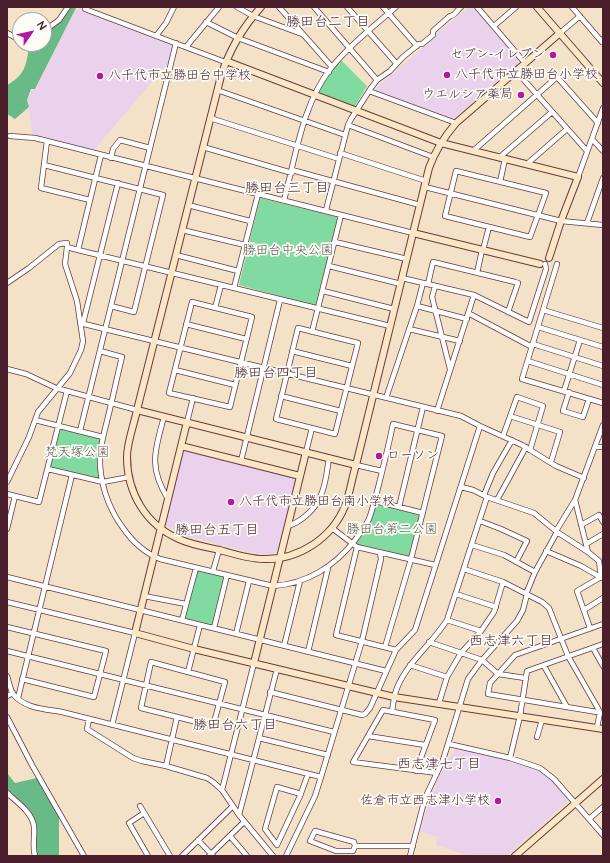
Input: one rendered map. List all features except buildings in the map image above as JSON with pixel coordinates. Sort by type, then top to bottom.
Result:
[{"type":"street","points":[[52,26],[59,20],[68,7]]},
{"type":"street","points":[[85,7],[85,9],[441,143],[578,177]]},
{"type":"street","points":[[156,36],[166,23],[174,7]]},
{"type":"street","points":[[186,47],[219,7]]},
{"type":"street","points":[[238,7],[253,16],[304,34]]},
{"type":"street","points":[[261,7],[238,38],[226,62],[217,90],[128,450],[129,477],[134,495],[140,506],[152,521],[161,529],[184,541],[251,558],[265,559],[279,558],[309,548],[332,528],[345,506],[429,168],[441,143],[456,124],[580,16]]},
{"type":"street","points":[[279,7],[332,67]]},
{"type":"street","points":[[314,7],[377,80]]},
{"type":"street","points":[[347,7],[396,63]]},
{"type":"street","points":[[383,7],[417,46]]},
{"type":"street","points":[[284,200],[304,121],[315,95],[332,67],[350,48],[396,7]]},
{"type":"street","points":[[326,210],[348,126],[356,111],[370,92],[371,88],[377,80],[390,71],[396,63],[433,35],[433,31],[450,16],[456,13],[461,7]]},
{"type":"street","points":[[477,7],[526,64]]},
{"type":"street","points":[[494,26],[516,7]]},
{"type":"street","points":[[537,7],[603,83]]},
{"type":"street","points":[[572,7],[602,42],[603,39]]},
{"type":"street","points":[[206,22],[238,38],[329,72]]},
{"type":"street","points":[[80,431],[176,43]]},
{"type":"street","points":[[516,71],[587,151]]},
{"type":"street","points":[[472,151],[557,77],[598,123]]},
{"type":"street","points":[[217,90],[345,135]]},
{"type":"street","points":[[370,92],[456,124]]},
{"type":"street","points":[[329,266],[401,281],[425,283],[474,295],[529,322],[546,269],[545,262],[603,108]]},
{"type":"street","points":[[500,182],[502,158],[552,112]]},
{"type":"street","points":[[210,118],[339,159]]},
{"type":"street","points":[[348,126],[433,157]]},
{"type":"street","points":[[527,164],[566,129]]},
{"type":"street","points":[[10,136],[35,138],[413,233],[483,250],[545,262]]},
{"type":"street","points":[[592,139],[603,151]]},
{"type":"street","points":[[111,158],[113,149],[120,140],[150,148]]},
{"type":"street","points":[[47,142],[41,188],[90,200]]},
{"type":"street","points":[[203,147],[420,205]]},
{"type":"street","points":[[340,153],[450,194],[561,221],[603,225]]},
{"type":"street","points":[[78,250],[101,155]]},
{"type":"street","points":[[44,165],[163,195],[134,312],[111,306]]},
{"type":"street","points":[[456,171],[500,182],[546,193],[530,237],[444,216],[456,171]]},
{"type":"street","points":[[586,223],[603,178]]},
{"type":"street","points":[[82,323],[118,184]]},
{"type":"street","points":[[234,288],[258,194]]},
{"type":"street","points":[[188,206],[250,221]]},
{"type":"street","points":[[312,332],[341,215]]},
{"type":"street","points":[[477,273],[489,227]]},
{"type":"street","points":[[182,230],[244,246]]},
{"type":"street","points":[[335,242],[407,259]]},
{"type":"street","points":[[7,283],[29,268],[59,244],[66,243],[67,246],[78,250],[390,326]]},
{"type":"street","points":[[7,482],[29,437],[38,412],[56,388],[61,385],[70,373],[81,350],[83,340],[82,323],[77,301],[66,270],[67,246]]},
{"type":"street","points":[[176,255],[238,271]]},
{"type":"street","points":[[386,398],[433,262],[518,283],[508,312]]},
{"type":"street","points":[[557,264],[522,378],[603,403]]},
{"type":"street","points":[[215,308],[221,285]]},
{"type":"street","points":[[435,286],[432,297],[450,369]]},
{"type":"street","points":[[323,291],[394,309]]},
{"type":"street","points":[[437,411],[474,295]]},
{"type":"street","points":[[241,461],[280,300]]},
{"type":"street","points":[[192,302],[252,317],[230,408],[169,393],[186,324],[192,302]]},
{"type":"street","points":[[417,306],[467,319]]},
{"type":"street","points":[[543,310],[603,328]]},
{"type":"street","points":[[468,313],[532,346],[603,366]]},
{"type":"street","points":[[82,323],[461,416],[512,440],[556,466],[584,478]]},
{"type":"street","points":[[186,324],[246,339]]},
{"type":"street","points":[[538,327],[603,346]]},
{"type":"street","points":[[298,328],[312,332],[358,343],[335,434],[276,419],[298,328]]},
{"type":"street","points":[[409,330],[460,341]]},
{"type":"street","points":[[580,340],[570,374],[563,411],[583,417],[589,398]]},
{"type":"street","points":[[100,351],[122,357],[103,437],[100,460],[103,482],[109,505],[117,521],[132,540],[154,557],[273,586],[286,585],[314,576],[328,568],[355,545]]},
{"type":"street","points":[[292,351],[352,366]]},
{"type":"street","points":[[528,361],[603,385]]},
{"type":"street","points":[[7,369],[26,374],[56,388],[88,397],[382,471]]},
{"type":"street","points":[[175,370],[235,385]]},
{"type":"street","points":[[7,494],[39,502],[67,391]]},
{"type":"street","points":[[281,396],[341,411]]},
{"type":"street","points":[[497,500],[528,449],[538,426],[543,406],[517,397],[503,436]]},
{"type":"street","points":[[112,725],[193,398]]},
{"type":"street","points":[[399,507],[423,407]]},
{"type":"street","points":[[510,416],[560,432],[551,462]]},
{"type":"street","points":[[164,417],[156,450],[155,461],[159,482],[168,499]]},
{"type":"street","points":[[35,420],[103,437]]},
{"type":"street","points":[[385,647],[424,513],[442,436],[393,424],[375,501],[369,519],[355,545],[336,634],[396,650]]},
{"type":"street","points":[[410,856],[425,798],[449,744],[468,679],[482,660],[517,621],[523,610],[526,594],[535,572],[575,500],[603,425]]},
{"type":"street","points":[[270,692],[362,715],[365,714],[370,708],[396,650],[415,630],[480,426]]},
{"type":"street","points":[[222,790],[312,428]]},
{"type":"street","points":[[392,712],[397,687],[410,665],[442,628],[447,620],[480,521],[486,496],[494,473],[512,440]]},
{"type":"street","points":[[181,446],[300,476]]},
{"type":"street","points":[[595,446],[603,447]]},
{"type":"street","points":[[288,526],[295,524],[305,517],[321,495],[329,458]]},
{"type":"street","points":[[48,469],[103,482],[129,477]]},
{"type":"street","points":[[18,698],[72,475]]},
{"type":"street","points":[[461,487],[474,490],[486,496],[534,513],[556,532],[601,560],[602,578]]},
{"type":"street","points":[[7,529],[15,496]]},
{"type":"street","points":[[575,500],[580,525],[588,552]]},
{"type":"street","points":[[375,501],[424,513]]},
{"type":"street","points":[[580,525],[599,515],[603,522]]},
{"type":"street","points":[[480,521],[527,541],[516,562]]},
{"type":"street","points":[[332,528],[355,545],[380,553],[384,552],[435,565]]},
{"type":"street","points":[[586,544],[603,534]]},
{"type":"street","points":[[472,545],[504,555],[535,572]]},
{"type":"street","points":[[213,571],[219,550]]},
{"type":"street","points":[[546,551],[581,566],[602,578]]},
{"type":"street","points":[[286,856],[315,796],[328,755],[347,686],[362,641],[381,559],[380,553]]},
{"type":"street","points":[[182,620],[196,568]]},
{"type":"street","points":[[308,652],[328,568]]},
{"type":"street","points":[[7,602],[394,697],[600,729],[601,712],[568,656],[549,608],[542,602],[503,582],[464,569]]},
{"type":"street","points":[[214,628],[226,575]]},
{"type":"street","points":[[7,577],[386,671]]},
{"type":"street","points":[[590,628],[577,591],[602,578]]},
{"type":"street","points":[[236,634],[249,580]]},
{"type":"street","points":[[284,646],[300,581]]},
{"type":"street","points":[[439,703],[447,677],[461,653],[481,631],[496,608],[503,582]]},
{"type":"street","points":[[456,594],[496,608]]},
{"type":"street","points":[[144,596],[186,604]]},
{"type":"street","points":[[584,610],[603,598]]},
{"type":"street","points":[[447,620],[481,631]]},
{"type":"street","points":[[601,712],[488,694],[490,683],[515,655],[603,624]]},
{"type":"street","points":[[188,672],[200,625]]},
{"type":"street","points":[[7,627],[106,652],[94,697],[22,679]]},
{"type":"street","points":[[429,642],[482,660],[498,674],[525,678]]},
{"type":"street","points":[[510,758],[520,716],[527,671],[603,644]]},
{"type":"street","points":[[592,648],[603,666]]},
{"type":"street","points":[[7,651],[334,732]]},
{"type":"street","points":[[151,662],[188,672],[225,682],[214,726],[141,708],[151,662]]},
{"type":"street","points":[[410,665],[447,677]]},
{"type":"street","points":[[544,666],[567,707]]},
{"type":"street","points":[[239,816],[277,669]]},
{"type":"street","points":[[7,676],[13,693],[21,702],[30,706],[89,719],[321,777]]},
{"type":"street","points":[[7,696],[13,693]]},
{"type":"street","points":[[416,770],[434,720],[383,710],[353,762],[437,773]]},
{"type":"street","points":[[7,717],[32,765],[84,856]]},
{"type":"street","points":[[166,766],[177,717]]},
{"type":"street","points":[[89,719],[87,729],[109,744],[142,761],[166,766],[207,778],[218,785],[239,816],[273,856]]},
{"type":"street","points":[[537,736],[542,720]]},
{"type":"street","points":[[368,736],[425,745]]},
{"type":"street","points":[[259,738],[328,755]]},
{"type":"street","points":[[449,744],[510,758],[540,768],[554,779],[603,835]]},
{"type":"street","points":[[301,794],[277,787],[265,829],[277,845],[301,794],[308,774]]},
{"type":"street","points":[[515,856],[603,779]]},
{"type":"street","points":[[7,793],[23,808],[34,826],[33,850],[35,856]]},
{"type":"street","points":[[140,806],[170,856]]},
{"type":"street","points":[[182,856],[233,806]]},
{"type":"street","points":[[590,819],[603,807]]},
{"type":"street","points":[[144,813],[128,823],[148,856]]},
{"type":"street","points":[[198,840],[211,855],[244,822]]},
{"type":"street","points":[[315,831],[354,842],[355,846],[353,851],[336,851],[310,841],[315,831]]},
{"type":"street","points":[[230,836],[247,856]]},
{"type":"street","points":[[355,846],[413,846]]},
{"type":"shaded area","name":"八千代市立勝田台小学校","points":[[467,7],[473,7],[518,59],[518,63],[451,119],[376,92],[376,88]]},
{"type":"shaded area","name":"八千代市立勝田台中学校","points":[[76,9],[172,45],[173,47],[169,62],[94,150],[32,135],[28,100],[32,90],[35,90]]},
{"type":"shaded area","name":"八千代市立勝田台南小学校","points":[[186,451],[294,478],[296,481],[278,551],[272,554],[260,554],[245,551],[186,536],[168,526],[166,523],[183,453]]},
{"type":"shaded area","name":"佐倉市立西志津小学校","points":[[457,748],[527,765],[540,770],[547,775],[567,798],[566,803],[507,856],[469,856],[436,845],[437,837],[420,831],[432,791],[446,762]]},
{"type":"green space","points":[[71,7],[76,8],[35,89],[31,89],[27,100],[29,107],[15,119],[7,114],[7,85],[18,78],[21,74],[27,60],[28,52],[52,52],[52,27]]},
{"type":"green space","points":[[341,60],[367,86],[354,108],[317,95],[329,72]]},
{"type":"green space","name":"勝田台中央公園","points":[[260,198],[338,217],[316,306],[239,285]]},
{"type":"green space","name":"梵天塚公園","points":[[60,428],[102,438],[101,480],[50,468]]},
{"type":"green space","name":"勝田台第二公園","points":[[375,502],[421,515],[410,556],[384,551],[380,552],[379,549],[359,546],[355,543]]},
{"type":"green space","points":[[196,568],[227,575],[214,628],[182,620]]},
{"type":"green space","points":[[7,773],[15,783],[37,778],[59,816],[59,856],[37,856],[30,814],[25,806],[7,789]]},
{"type":"place","name":"セブン-イレブン","points":[[553,55]]},
{"type":"place","name":"八千代市立勝田台小学校","points":[[447,75]]},
{"type":"place","name":"八千代市立勝田台中学校","points":[[100,76]]},
{"type":"place","name":"ウエルシア薬局","points":[[521,95]]},
{"type":"place","name":"ローソン","points":[[379,456]]},
{"type":"place","name":"八千代市立勝田台南小学校","points":[[231,502]]},
{"type":"place","name":"佐倉市立西志津小学校","points":[[498,801]]},
{"type":"district","name":"勝田台二丁目","points":[[328,23]]},
{"type":"district","name":"勝田台三丁目","points":[[287,189]]},
{"type":"district","name":"勝田台四丁目","points":[[276,374]]},
{"type":"district","name":"勝田台五丁目","points":[[217,531]]},
{"type":"district","name":"西志津六丁目","points":[[511,642]]},
{"type":"district","name":"勝田台六丁目","points":[[235,726]]},
{"type":"district","name":"西志津七丁目","points":[[439,765]]}]
